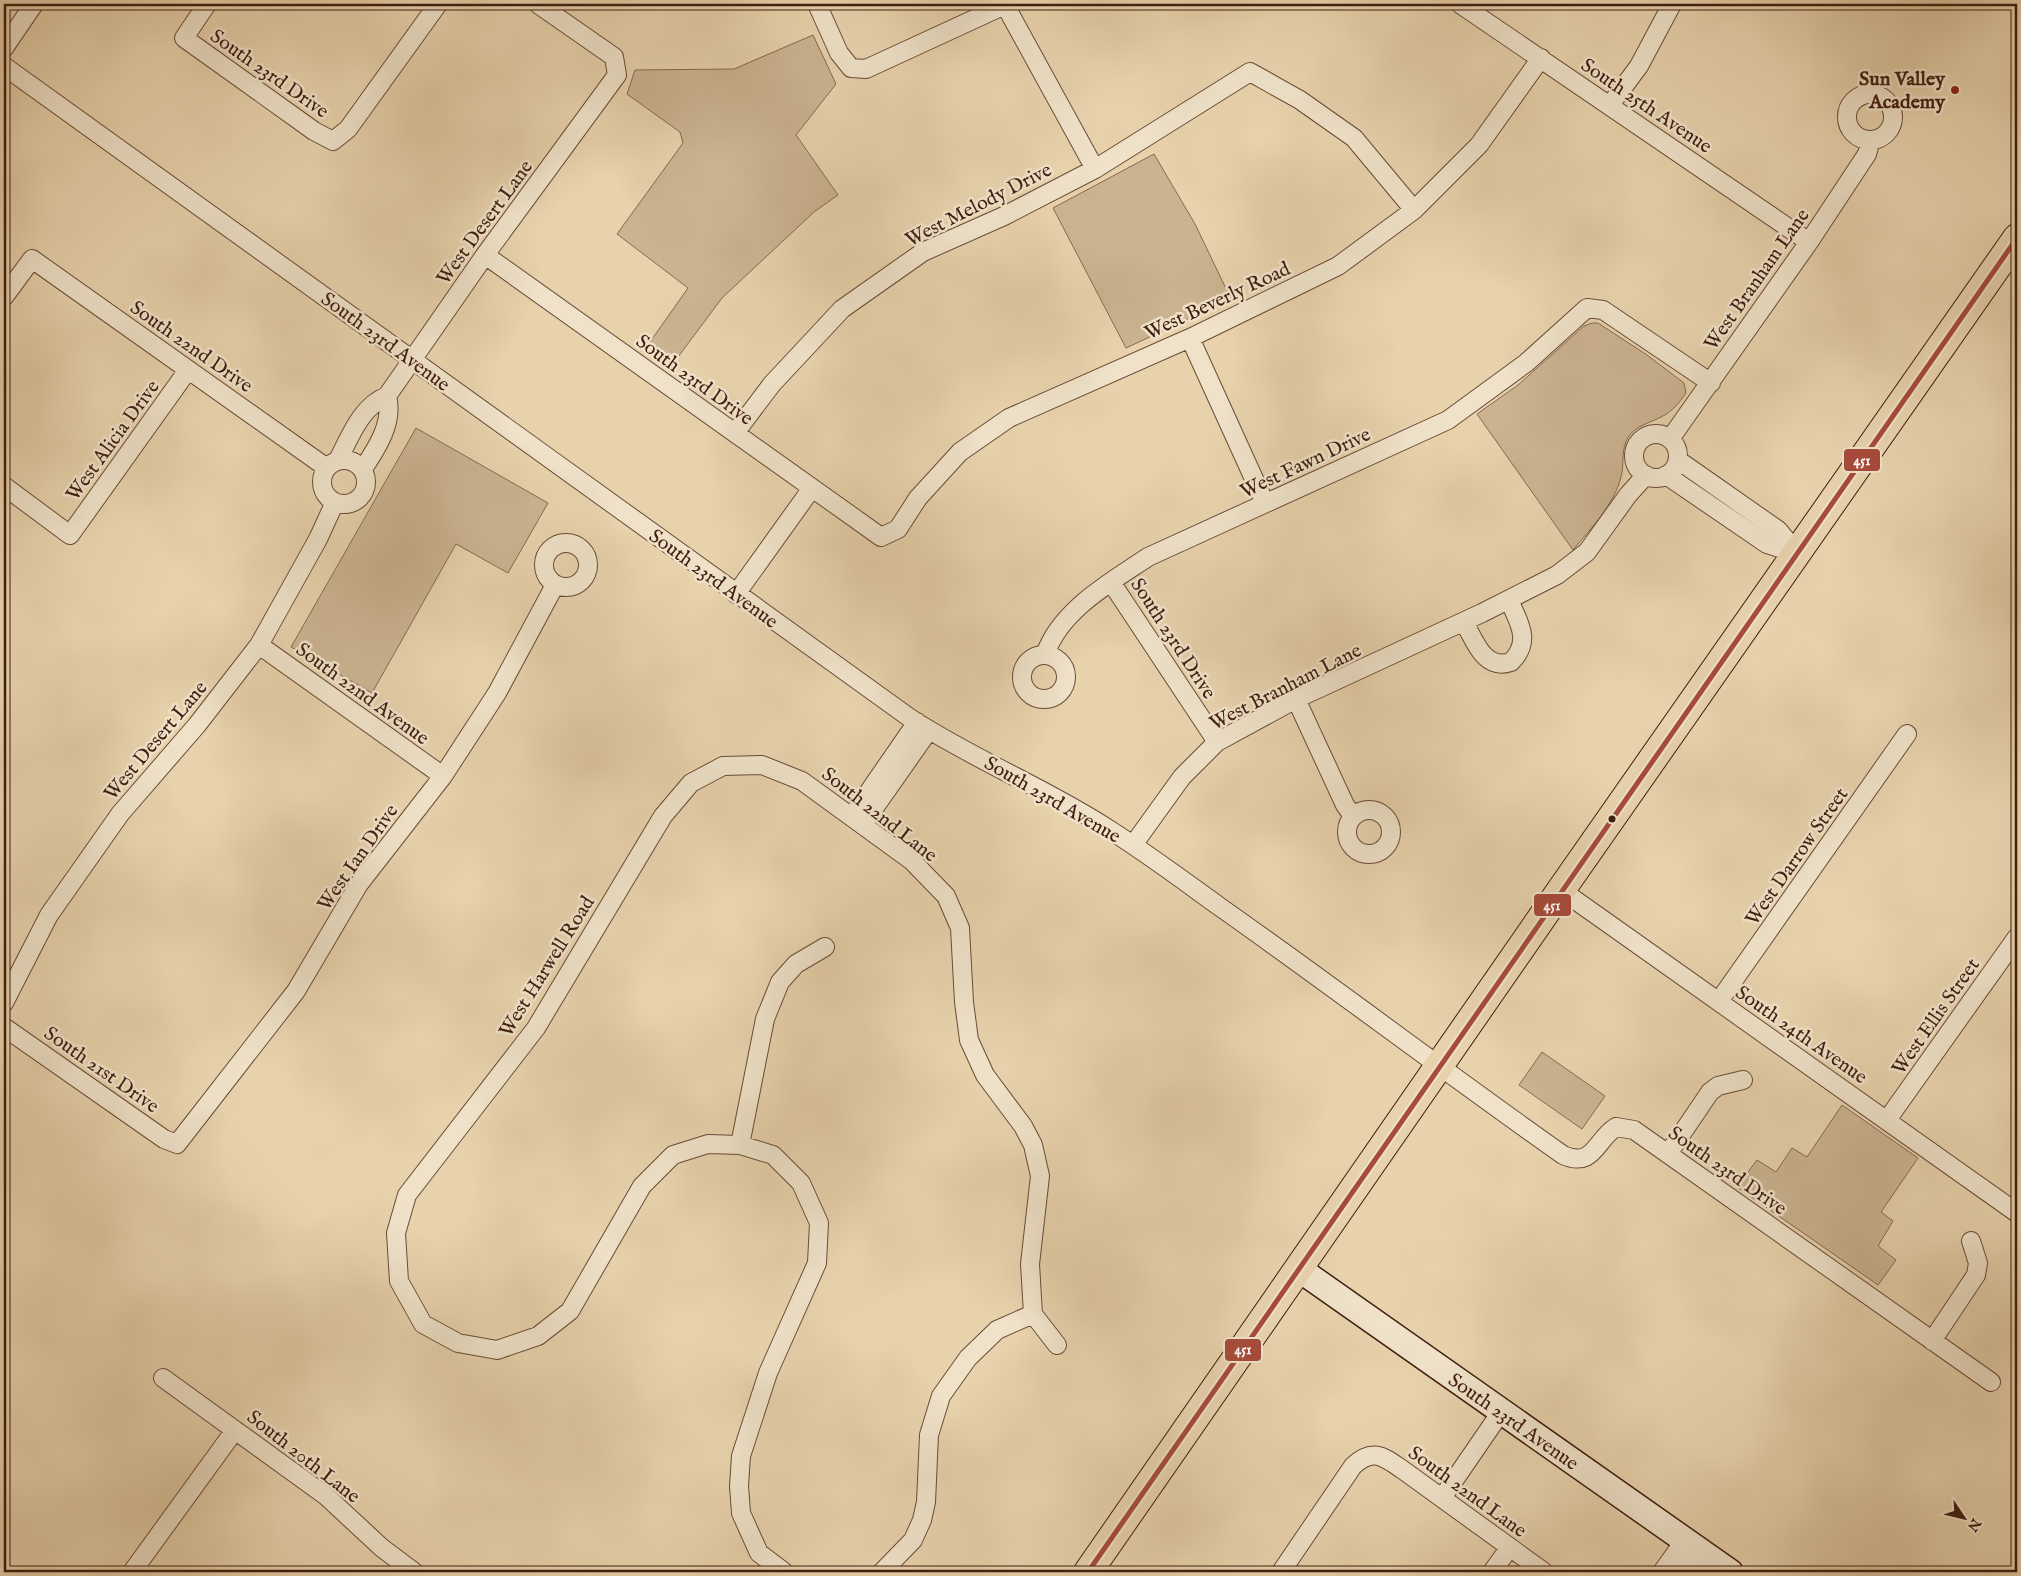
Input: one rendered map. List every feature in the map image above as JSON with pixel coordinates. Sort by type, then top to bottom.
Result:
[{"type":"main road","points":[[1088,1572],[1561,890],[1798,554],[2017,238]]},
{"type":"street","points":[[4,48],[34,4]]},
{"type":"street","name":"South 23rd Drive","points":[[207,4],[184,38],[314,131],[333,141],[348,129],[438,4]]},
{"type":"street","name":"West Desert Lane","points":[[333,464],[374,401],[387,396],[486,255],[617,75],[614,57],[538,4]]},
{"type":"street","points":[[817,4],[839,53],[851,68],[866,69],[1006,4],[1095,169]]},
{"type":"street","points":[[1610,105],[1639,66],[1672,4]]},
{"type":"street","name":"South 25th Avenue","points":[[1470,7],[1809,242]]},
{"type":"street","name":"West Beverly Road","points":[[881,537],[898,530],[918,498],[960,452],[1009,418],[1190,338],[1338,266],[1414,210],[1480,145],[1541,58]]},
{"type":"street","name":"South 23rd Avenue","points":[[4,66],[736,594],[923,726],[1044,790],[1133,845],[1352,1001],[1439,1067]]},
{"type":"street","name":"West Melody Drive","points":[[735,433],[772,384],[842,309],[923,252],[1004,216],[1095,169],[1250,72],[1300,100],[1354,138],[1414,210]]},
{"type":"street","name":"West Branham Lane","points":[[1670,439],[1809,242],[1867,154],[1871,140]]},
{"type":"street","name":"South 23rd Drive","points":[[486,255],[881,537]]},
{"type":"street","name":"South 22nd Drive","points":[[4,298],[32,259],[188,370],[333,464]]},
{"type":"street","name":"West Fawn Drive","points":[[1045,654],[1060,628],[1076,611],[1111,582],[1148,557],[1448,420],[1526,363],[1587,308],[1603,310],[1711,383]]},
{"type":"street","points":[[1190,338],[1265,504]]},
{"type":"street","name":"West Alicia Drive","points":[[4,486],[70,535],[188,370]]},
{"type":"street","points":[[363,469],[388,419],[390,408],[387,396]]},
{"type":"street","points":[[357,425],[379,440]]},
{"type":"street","points":[[1657,434],[1670,439],[1677,448],[1678,460],[1674,469],[1666,475],[1652,478],[1636,465],[1635,450],[1638,444],[1650,435],[1657,434]]},
{"type":"street","points":[[1678,460],[1778,530],[1798,554]]},
{"type":"street","points":[[352,461],[363,469],[367,482],[362,496],[351,504],[335,502],[326,494],[323,488],[323,474],[333,464],[352,461]]},
{"type":"street","name":"West Branham Lane","points":[[1133,845],[1182,777],[1217,742],[1296,699],[1464,622],[1557,575],[1587,552],[1628,495],[1646,475]]},
{"type":"street","points":[[1666,475],[1767,544],[1798,554]]},
{"type":"street","points":[[736,594],[812,488]]},
{"type":"street","name":"West Desert Lane","points":[[4,1003],[49,915],[120,814],[197,725],[260,645],[318,539],[335,502]]},
{"type":"street","name":"South 23rd Drive","points":[[1111,582],[1217,742]]},
{"type":"street","name":"West Ian Drive","points":[[177,1144],[296,991],[359,884],[442,776],[497,693],[555,585]]},
{"type":"street","points":[[1464,622],[1486,660],[1494,664],[1511,662],[1522,649],[1523,639],[1509,600]]},
{"type":"street","name":"South 22nd Avenue","points":[[260,645],[442,776]]},
{"type":"street","points":[[1296,699],[1345,805],[1352,816]]},
{"type":"street","points":[[857,820],[923,726]]},
{"type":"street","name":"West Darrow Street","points":[[1719,1002],[1907,734]]},
{"type":"street","name":"South 22nd Lane","points":[[723,766],[762,765],[802,781],[912,861],[946,896],[960,928],[964,1002],[969,1040],[985,1075],[1023,1126],[1033,1145],[1040,1176],[1030,1264],[1033,1314]]},
{"type":"street","name":"West Harwell Road","points":[[723,766],[691,783],[663,816],[536,1028],[407,1195],[396,1233],[398,1281],[422,1324],[458,1343],[497,1350],[538,1336],[570,1311],[642,1186],[673,1155],[708,1144],[740,1145]]},
{"type":"street","name":"South 24th Avenue","points":[[1561,890],[2017,1213]]},
{"type":"street","name":"West Ellis Street","points":[[1887,1120],[2017,937]]},
{"type":"street","points":[[784,1572],[759,1553],[741,1513],[739,1486],[741,1456],[768,1373],[817,1263],[819,1223],[802,1183],[773,1155],[740,1145],[765,1019],[780,982],[796,964],[825,947]]},
{"type":"street","name":"South 21st Drive","points":[[4,1027],[164,1139],[177,1144]]},
{"type":"street","name":"South 23rd Drive","points":[[1439,1067],[1568,1157],[1587,1156],[1596,1149],[1613,1129],[1619,1127],[1634,1130],[1990,1382]]},
{"type":"street","points":[[1668,1154],[1710,1092],[1718,1086],[1743,1080]]},
{"type":"street","points":[[1932,1341],[1976,1275],[1978,1264],[1971,1241]]},
{"type":"street","name":"South 23rd Avenue","points":[[1299,1269],[1730,1572]]},
{"type":"street","points":[[882,1572],[913,1540],[922,1520],[926,1502],[929,1435],[940,1396],[968,1358],[997,1330],[1033,1314],[1056,1346]]},
{"type":"street","name":"South 20th Lane","points":[[163,1378],[326,1496],[382,1548],[414,1572]]},
{"type":"street","points":[[1442,1498],[1501,1412]]},
{"type":"street","points":[[132,1572],[235,1430]]},
{"type":"street","name":"South 22nd Lane","points":[[1281,1572],[1353,1466],[1364,1458],[1373,1455],[1385,1458],[1544,1572]]},
{"type":"street","points":[[1662,1572],[1692,1545]]},
{"type":"street","points":[[1684,1572],[1692,1545]]},
{"type":"street","points":[[1492,1572],[1510,1547]]},
{"type":"shaded area","points":[[813,35],[836,84],[796,135],[838,195],[814,212],[722,298],[675,361],[650,342],[688,288],[617,234],[683,143],[680,132],[627,94],[635,70],[734,69]]},
{"type":"shaded area","points":[[1154,154],[1195,224],[1231,299],[1126,348],[1053,208]]},
{"type":"shaded area","points":[[1598,323],[1647,355],[1684,383],[1686,393],[1669,413],[1640,427],[1629,436],[1626,441],[1618,487],[1601,516],[1573,550],[1477,414],[1518,385],[1584,326]]},
{"type":"shaded area","points":[[416,428],[548,503],[508,573],[456,544],[372,693],[291,647]]},
{"type":"shaded area","points":[[1542,1052],[1605,1096],[1582,1129],[1519,1085]]},
{"type":"shaded area","points":[[1842,1105],[1918,1158],[1881,1212],[1893,1221],[1878,1246],[1896,1260],[1878,1285],[1737,1187],[1757,1160],[1776,1172],[1792,1148],[1807,1157]]},
{"type":"transit line","name":"451","points":[[1088,1572],[2017,238]]},
{"type":"place","name":"Sun Valley Academy","points":[[1955,90]]}]
